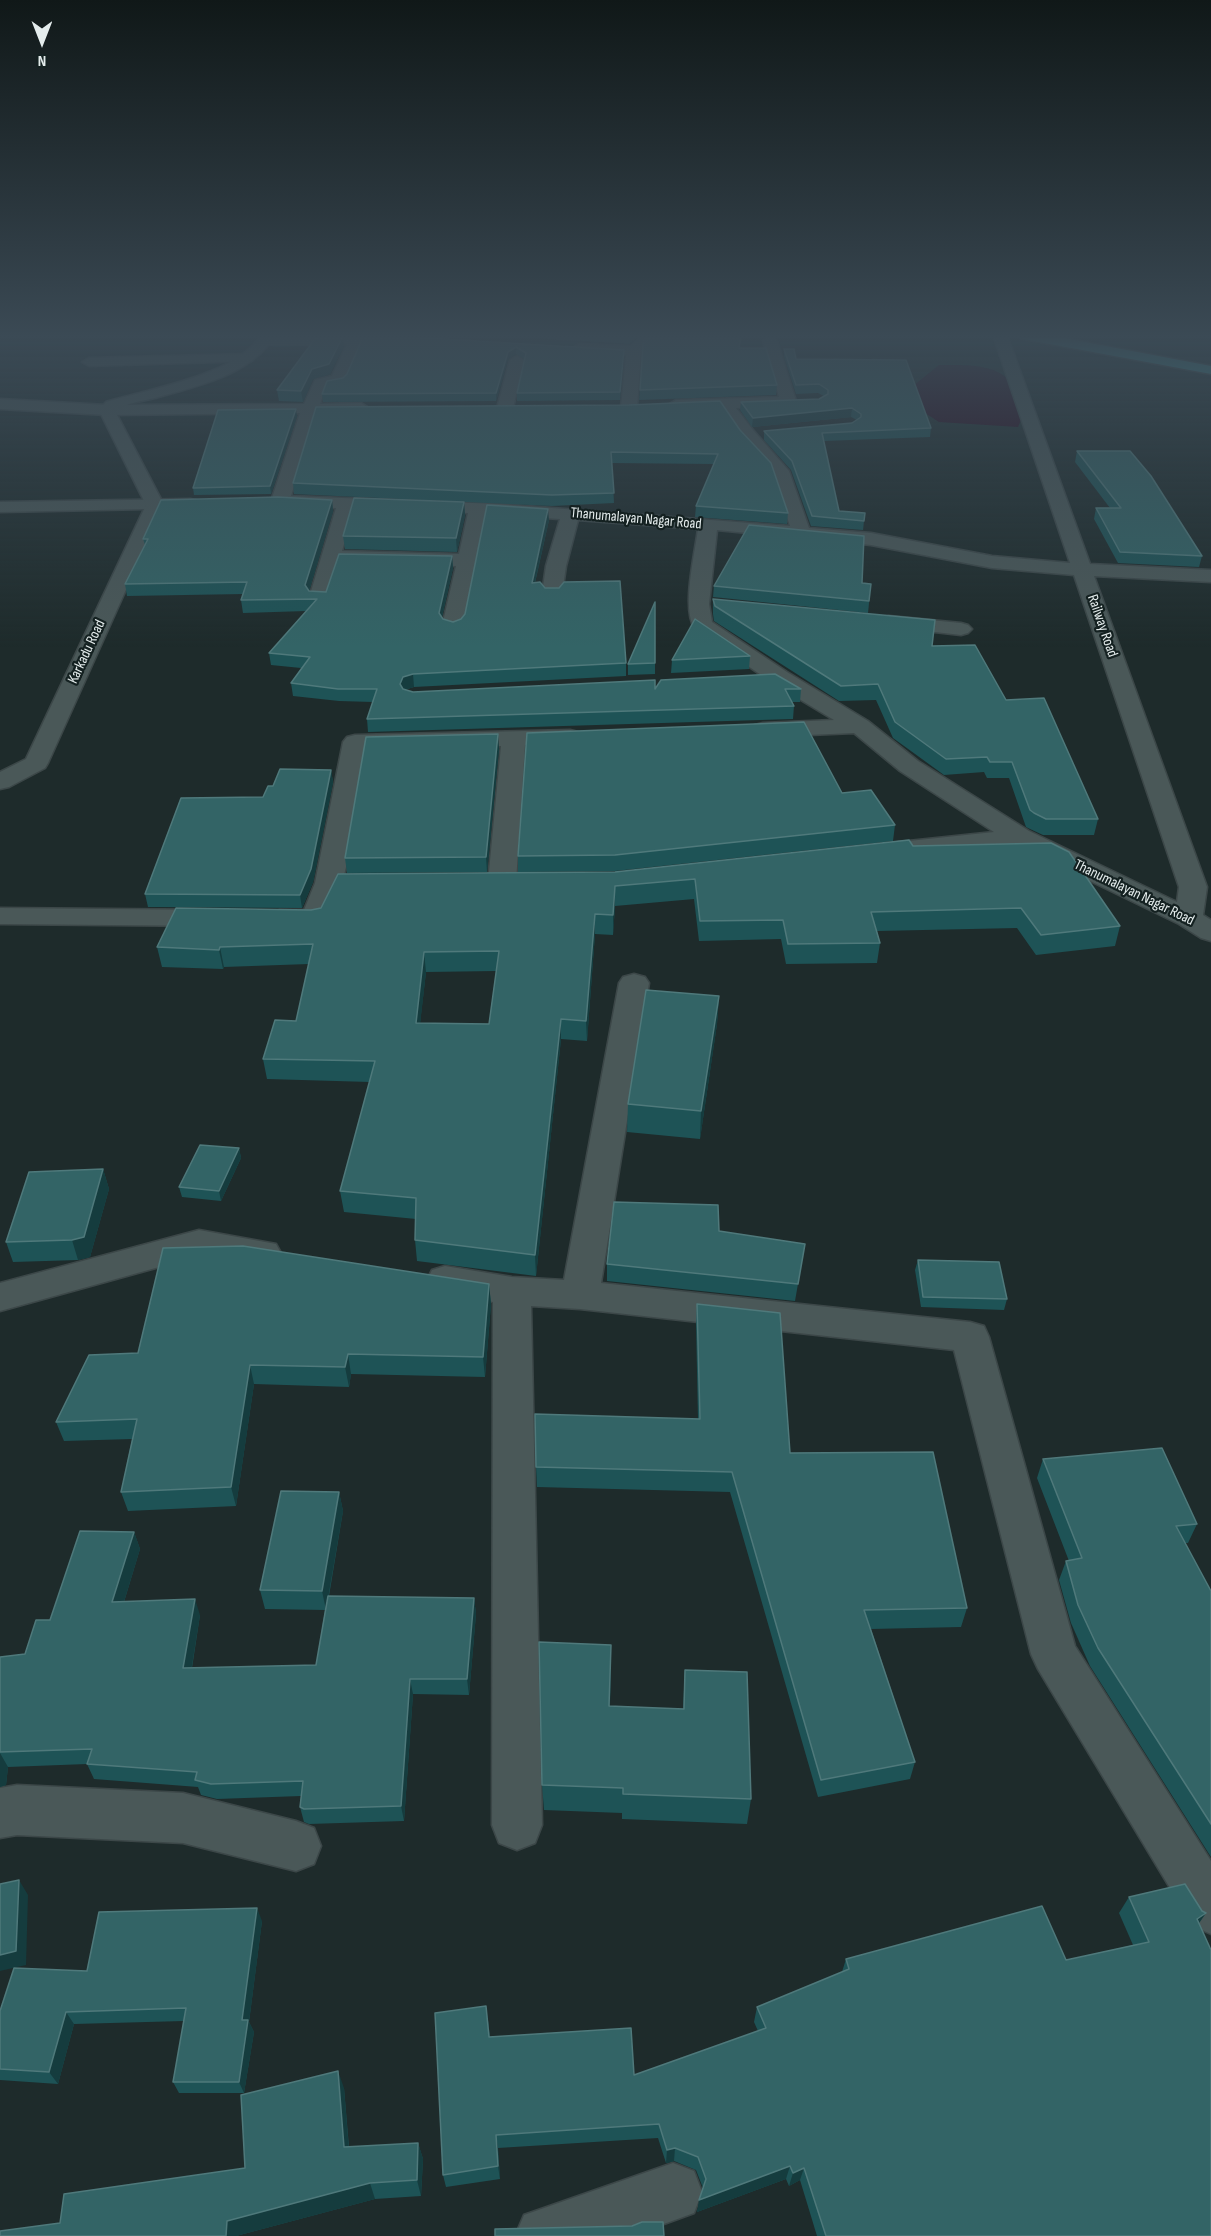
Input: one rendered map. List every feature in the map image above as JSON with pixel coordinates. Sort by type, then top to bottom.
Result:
[{"type":"street","points":[[122,439],[155,505]]},
{"type":"street","points":[[280,501],[298,439]]},
{"type":"street","points":[[752,439],[780,471],[801,532]]},
{"type":"street","name":"Railway Road","points":[[1037,439],[1083,570],[1202,887],[1190,918]]},
{"type":"street","name":"Thanumalayan Nagar Road","points":[[258,501],[478,508],[708,524],[699,604],[702,625],[778,677],[860,726],[909,765],[1020,837],[1190,918],[1211,932]]},
{"type":"street","points":[[0,507],[212,503]]},
{"type":"street","points":[[319,598],[348,503]]},
{"type":"street","name":"Karkadu Road","points":[[0,782],[36,763],[155,505]]},
{"type":"street","points":[[453,626],[478,508]]},
{"type":"street","points":[[552,594],[556,566],[572,514]]},
{"type":"street","points":[[708,524],[871,540],[992,562],[1083,570],[1211,576]]},
{"type":"street","points":[[331,557],[466,560]]},
{"type":"street","points":[[699,604],[721,606]]},
{"type":"street","points":[[870,620],[961,629]]},
{"type":"street","points":[[743,679],[778,677]]},
{"type":"street","points":[[741,731],[860,726]]},
{"type":"street","points":[[0,915],[314,919],[340,883],[355,742],[598,736]]},
{"type":"street","points":[[502,882],[514,739]]},
{"type":"street","points":[[877,853],[1020,837]]},
{"type":"street","points":[[580,1294],[634,983]]},
{"type":"street","points":[[0,1297],[199,1243],[292,1257]]},
{"type":"street","points":[[408,1275],[512,1290],[580,1294],[970,1337],[1054,1654],[1211,1908]]},
{"type":"street","points":[[512,1290],[517,1825]]},
{"type":"street","points":[[0,1813],[17,1810],[183,1818],[296,1846]]},
{"type":"street","points":[[545,2236],[674,2192]]},
{"type":"building","points":[[209,439],[286,439],[270,486],[193,488]]},
{"type":"building","points":[[306,439],[749,439],[771,463],[788,513],[696,506],[718,454],[611,452],[614,493],[552,495],[293,483]]},
{"type":"building","points":[[772,439],[823,439],[839,511],[865,513],[864,521],[812,516],[792,461]]},
{"type":"building","points":[[1077,451],[1130,451],[1151,476],[1202,556],[1120,552],[1096,508],[1121,508]]},
{"type":"building","points":[[278,497],[332,500],[305,585],[309,591],[326,592],[339,554],[452,556],[439,613],[443,619],[453,622],[461,619],[465,614],[487,505],[548,509],[532,583],[540,582],[545,588],[559,588],[564,582],[620,581],[626,663],[413,674],[403,677],[400,684],[403,689],[413,692],[655,680],[655,689],[661,680],[775,674],[801,689],[785,689],[794,706],[367,719],[377,689],[338,689],[291,683],[310,657],[269,653],[317,599],[241,600],[247,582],[125,584],[148,539],[143,539],[161,500]]},
{"type":"building","points":[[354,498],[464,502],[456,538],[343,536]]},
{"type":"building","points":[[749,525],[864,536],[862,583],[871,584],[869,601],[714,586]]},
{"type":"building","points":[[713,599],[935,620],[932,646],[975,645],[1006,700],[1044,698],[1098,819],[1046,819],[1034,813],[1030,810],[1012,762],[990,762],[987,757],[946,759],[895,722],[878,684],[841,686],[715,606]]},
{"type":"building","points":[[655,602],[655,663],[628,664]]},
{"type":"building","points":[[695,619],[750,656],[672,660]]},
{"type":"building","points":[[804,722],[842,793],[871,790],[895,825],[615,855],[518,856],[527,733]]},
{"type":"building","points":[[498,734],[486,857],[345,858],[366,737]]},
{"type":"building","points":[[280,769],[331,770],[311,869],[300,895],[145,894],[181,798],[263,797],[268,786],[273,786]]},
{"type":"building","points":[[909,840],[913,846],[1051,843],[1069,852],[1120,926],[1041,935],[1021,908],[871,912],[880,943],[788,944],[783,920],[700,921],[695,879],[615,886],[613,915],[595,914],[586,1021],[561,1019],[535,1255],[415,1240],[416,1198],[340,1191],[375,1061],[263,1059],[275,1020],[296,1021],[313,944],[220,947],[219,950],[157,947],[176,908],[311,910],[321,908],[338,874],[615,872]],"holes":[[[499,951],[489,1024],[416,1023],[424,952]]]},
{"type":"building","points":[[646,990],[719,996],[701,1111],[628,1104]]},
{"type":"building","points":[[200,1145],[239,1148],[219,1191],[179,1187]]},
{"type":"building","points":[[103,1169],[84,1237],[72,1240],[6,1242],[29,1172]]},
{"type":"building","points":[[614,1202],[718,1205],[719,1231],[805,1244],[798,1284],[607,1264]]},
{"type":"building","points":[[243,1246],[489,1284],[483,1357],[348,1354],[345,1367],[250,1365],[231,1487],[121,1492],[137,1419],[56,1422],[89,1355],[138,1353],[163,1248]]},
{"type":"building","points":[[918,1260],[999,1262],[1007,1299],[923,1297]]},
{"type":"building","points":[[697,1304],[780,1313],[790,1453],[933,1452],[967,1608],[864,1610],[915,1762],[821,1780],[732,1472],[536,1467],[535,1414],[700,1419]]},
{"type":"building","points":[[1162,1448],[1197,1524],[1176,1526],[1211,1591],[1211,1824],[1098,1648],[1078,1605],[1066,1561],[1082,1558],[1043,1459]]},
{"type":"building","points":[[281,1491],[339,1492],[322,1591],[260,1590]]},
{"type":"building","points":[[80,1531],[134,1532],[112,1602],[195,1599],[183,1668],[316,1665],[328,1596],[474,1598],[467,1679],[410,1679],[401,1806],[304,1809],[300,1807],[303,1781],[211,1784],[195,1780],[197,1772],[87,1764],[92,1749],[0,1752],[0,1657],[25,1654],[36,1620],[50,1620]]},
{"type":"building","points":[[539,1642],[611,1645],[609,1706],[684,1709],[685,1670],[747,1672],[751,1799],[623,1794],[623,1788],[542,1785]]},
{"type":"building","points":[[19,1880],[16,1951],[0,1955],[0,1884]]},
{"type":"building","points":[[1185,1884],[1202,1911],[1206,1913],[1197,1919],[1211,1950],[1211,2236],[826,2236],[804,2168],[793,2173],[790,2166],[699,2200],[706,2179],[698,2157],[675,2148],[667,2150],[659,2124],[496,2135],[498,2166],[443,2175],[435,2013],[486,2006],[489,2037],[631,2028],[634,2075],[766,2028],[757,2007],[849,1969],[846,1959],[1042,1906],[1066,1960],[1149,1942],[1129,1897]]},
{"type":"building","points":[[257,1908],[242,2020],[248,2020],[239,2082],[173,2082],[186,2008],[66,2012],[49,2072],[0,2069],[0,2011],[14,1968],[87,1971],[99,1912]]},
{"type":"building","points":[[338,2071],[344,2147],[418,2143],[417,2180],[370,2183],[227,2221],[226,2236],[0,2236],[0,2231],[60,2223],[64,2194],[245,2168],[241,2095]]},
{"type":"building","points":[[642,2222],[663,2222],[664,2236],[495,2236],[495,2229],[632,2226]]}]
